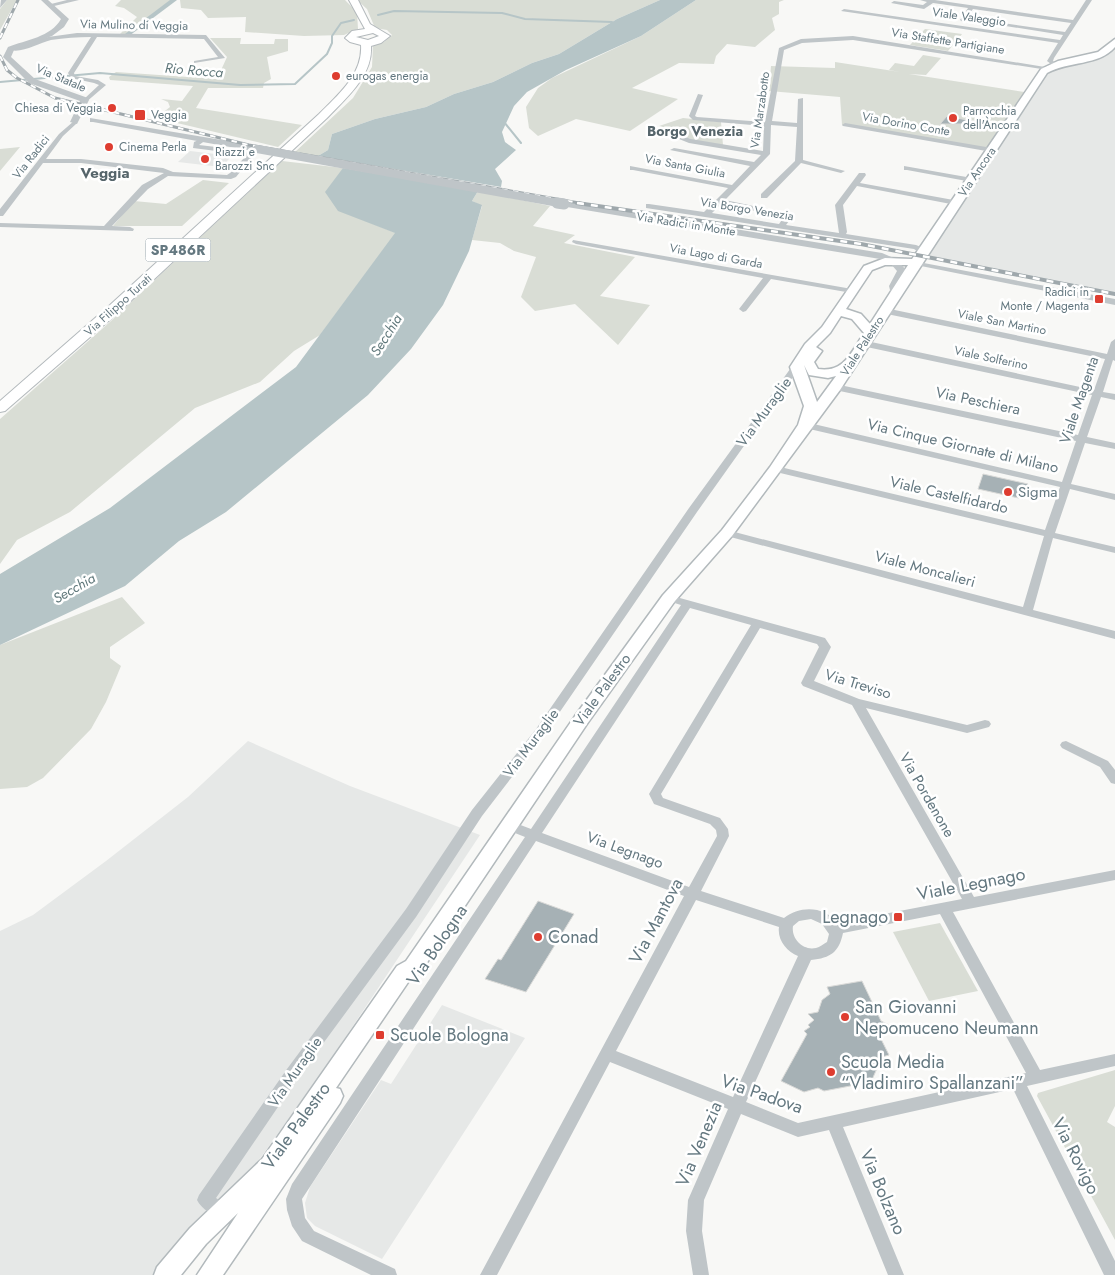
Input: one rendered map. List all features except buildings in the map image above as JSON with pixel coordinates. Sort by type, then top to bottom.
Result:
[{"type":"main road","points":[[353,0],[362,14],[364,32]]},
{"type":"main road","points":[[371,31],[384,34],[385,38],[364,32],[371,31]]},
{"type":"main road","name":"Via Filippo Turati","points":[[0,408],[115,308],[323,116],[350,86],[361,70],[367,49],[364,32]]},
{"type":"main road","points":[[1051,67],[1106,52],[1115,42]]},
{"type":"main road","name":"Via Ancora","points":[[920,257],[1051,67]]},
{"type":"main road","name":"Via Radici in Monte","points":[[893,260],[920,257]]},
{"type":"main road","name":"Viale Palestro","points":[[166,1275],[198,1236],[270,1166],[404,972],[413,966],[510,826],[580,720],[669,598],[727,533],[776,469],[805,425],[812,421],[920,257]]},
{"type":"main road","points":[[868,268],[873,264],[893,260]]},
{"type":"main road","name":"Via Muraglie","points":[[796,367],[810,347],[826,330],[868,268]]},
{"type":"main road","points":[[837,314],[850,312],[858,316],[870,333]]},
{"type":"main road","points":[[826,330],[828,334],[808,362],[808,367],[814,372],[828,374],[847,368]]},
{"type":"main road","points":[[813,346],[803,363],[804,369],[817,380],[835,387]]},
{"type":"main road","name":"Viale Palestro","points":[[796,367],[810,400],[811,410],[804,420],[805,425]]},
{"type":"main road","name":"Viale Palestro","points":[[209,1275],[413,975],[413,966]]},
{"type":"street","points":[[0,6],[4,0]]},
{"type":"street","points":[[47,2],[76,0]]},
{"type":"street","points":[[923,0],[1075,22]]},
{"type":"street","points":[[963,20],[978,0]]},
{"type":"street","name":"Via Ancora","points":[[1051,67],[1050,61],[1089,0]]},
{"type":"street","points":[[894,3],[924,7],[932,1]]},
{"type":"street","name":"Via Statale","points":[[47,2],[65,19],[63,26],[6,54],[30,79],[86,101],[79,110],[74,122]]},
{"type":"street","name":"Viale Valeggio","points":[[844,10],[1061,42]]},
{"type":"street","points":[[996,24],[1066,34]]},
{"type":"street","name":"Via Mulino di Veggia","points":[[6,54],[62,36],[206,37],[222,58],[196,62]]},
{"type":"street","points":[[86,101],[103,86],[96,80],[72,75],[95,36]]},
{"type":"street","name":"Via Staffette Partigiane","points":[[844,38],[1051,67]]},
{"type":"street","name":"Via Marzabotto","points":[[706,214],[766,154],[768,123],[781,49],[801,41],[844,38]]},
{"type":"street","points":[[700,95],[692,116],[695,119],[800,125]]},
{"type":"street","points":[[764,196],[800,162],[801,99]]},
{"type":"street","name":"Via Statale","points":[[79,110],[88,123]]},
{"type":"street","points":[[74,122],[122,125],[203,140]]},
{"type":"street","name":"Via Radici","points":[[0,214],[74,122]]},
{"type":"street","points":[[61,137],[88,123]]},
{"type":"street","name":"Via Dorino Conte","points":[[845,125],[992,150]]},
{"type":"street","points":[[661,130],[689,141],[766,154]]},
{"type":"street","points":[[42,160],[81,161],[163,170],[170,173],[228,177],[249,156],[242,152],[195,147],[196,143],[203,140]]},
{"type":"street","name":"Via Radici in Monte","points":[[203,140],[564,204],[882,256],[893,260]]},
{"type":"street","points":[[674,150],[756,165]]},
{"type":"street","points":[[800,162],[841,171]]},
{"type":"street","name":"Via Santa Giulia","points":[[634,168],[733,187]]},
{"type":"street","points":[[907,168],[972,180]]},
{"type":"street","points":[[106,228],[145,187],[170,173]]},
{"type":"street","points":[[842,235],[839,205],[862,175]]},
{"type":"street","points":[[856,184],[956,204]]},
{"type":"street","points":[[718,201],[789,216],[781,226]]},
{"type":"street","name":"Via Borgo Venezia","points":[[649,206],[842,235],[920,257]]},
{"type":"street","points":[[0,226],[130,229]]},
{"type":"street","name":"Via Lago di Garda","points":[[576,242],[852,291]]},
{"type":"street","points":[[839,250],[859,256],[866,262],[868,268]]},
{"type":"street","name":"Via Radici in Monte","points":[[920,257],[1115,302]]},
{"type":"street","points":[[893,260],[902,271],[894,286],[896,294]]},
{"type":"street","points":[[743,309],[769,276]]},
{"type":"street","name":"Viale San Martino","points":[[885,311],[1113,357]]},
{"type":"street","name":"Viale Magenta","points":[[1027,611],[1049,535],[1098,393],[1113,357],[1115,342]]},
{"type":"street","name":"Viale Solferino","points":[[862,344],[1115,397]]},
{"type":"street","name":"Via Muraglie","points":[[223,1212],[205,1200],[292,1074],[411,913],[477,812],[540,732],[693,510],[796,367]]},
{"type":"street","name":"Via Peschiera","points":[[835,387],[1115,446]]},
{"type":"street","name":"Via Cinque Giornate di Milano","points":[[805,425],[1115,496]]},
{"type":"street","name":"Viale Castelfidardo","points":[[776,469],[1115,550]]},
{"type":"street","name":"Viale Moncalieri","points":[[727,533],[1115,634]]},
{"type":"street","name":"Via Treviso","points":[[669,598],[821,641],[825,647],[807,684],[856,702],[967,729],[985,724]]},
{"type":"street","name":"Via Bologna","points":[[390,1275],[308,1236],[298,1221],[294,1198],[302,1180],[687,604]]},
{"type":"street","name":"Via Mantova","points":[[488,1275],[723,836],[722,828],[715,821],[658,802],[655,794],[757,624]]},
{"type":"street","name":"Via Pordenone","points":[[856,702],[971,903]]},
{"type":"street","points":[[1066,745],[1104,764],[1115,780]]},
{"type":"street","name":"Via Legnago","points":[[510,826],[692,893],[786,924]]},
{"type":"street","name":"Viale Legnago","points":[[835,930],[1115,875]]},
{"type":"street","points":[[944,908],[1037,1078]]},
{"type":"street","points":[[812,914],[827,920],[835,930],[835,942],[830,948],[818,954],[795,949],[789,943],[784,933],[786,924],[798,915],[812,914]]},
{"type":"street","name":"Via Venezia","points":[[701,1275],[694,1231],[696,1200],[736,1107],[807,953]]},
{"type":"street","name":"Via Padova","points":[[607,1054],[736,1107],[798,1130],[834,1124],[1115,1060]]},
{"type":"street","name":"Via Rovigo","points":[[1017,1082],[1113,1275]]},
{"type":"street","name":"Via Bolzano","points":[[834,1124],[896,1275]]},
{"type":"shaded area","points":[[7,0],[17,0],[0,30],[0,9]]},
{"type":"shaded area","points":[[121,0],[171,0],[124,36],[119,35],[137,17],[124,8],[115,6]]},
{"type":"shaded area","points":[[180,0],[345,0],[357,12],[358,29],[344,35],[304,36],[245,32],[246,17],[208,18],[201,10],[181,8]]},
{"type":"shaded area","points":[[357,0],[660,0],[617,19],[559,54],[532,63],[493,82],[454,94],[426,107],[375,119],[332,134],[328,150],[318,156],[295,152],[353,98],[372,67],[373,45],[384,42],[392,35],[387,30],[375,28],[367,9]]},
{"type":"shaded area","points":[[696,0],[784,0],[779,2],[779,14],[772,18],[775,30],[755,47],[727,44],[716,56],[714,64],[679,63],[632,88],[678,99],[630,131],[576,119],[538,136],[529,128],[526,107],[538,88],[552,78],[641,36]]},
{"type":"shaded area","points":[[925,29],[962,34],[948,51],[910,45]]},
{"type":"shaded area","points":[[210,38],[241,38],[240,44],[274,44],[275,39],[288,39],[288,51],[267,57],[271,79],[264,83],[263,88],[208,88],[196,108],[302,125],[278,147],[156,118],[170,107],[168,102],[161,99],[182,101],[193,86],[110,80],[109,77],[116,72],[217,79],[227,57]]},
{"type":"shaded area","points":[[1115,44],[1115,293],[925,255],[1044,72],[1103,55]]},
{"type":"shaded area","points":[[923,55],[941,58],[926,75],[909,74],[1031,93],[993,150],[842,125],[840,97],[769,91],[771,66],[835,68],[835,62],[900,72],[889,70],[895,63],[914,66]]},
{"type":"shaded area","points":[[683,118],[721,122],[723,145],[693,140],[659,126]]},
{"type":"shaded area","points":[[20,147],[0,171],[0,149]]},
{"type":"shaded area","name":"Riazzi e Barozzi Snc","points":[[190,151],[232,156],[221,167],[178,162]]},
{"type":"shaded area","points":[[282,161],[343,168],[338,210],[396,233],[320,335],[294,351],[260,382],[195,408],[70,512],[17,540],[0,564],[0,419],[111,321]]},
{"type":"shaded area","points":[[203,180],[229,183],[182,226],[113,226],[134,201],[166,204]]},
{"type":"shaded area","points":[[478,191],[550,206],[533,226],[575,235],[564,243],[635,257],[600,296],[650,305],[618,345],[575,304],[535,311],[521,297],[536,257],[514,251],[500,243],[472,240],[482,206],[472,201]]},
{"type":"shaded area","points":[[122,597],[145,623],[110,647],[110,658],[121,666],[106,702],[91,729],[43,778],[27,787],[0,789],[0,645]]},
{"type":"shaded area","points":[[248,741],[350,786],[480,835],[323,1071],[176,1275],[0,1275],[0,931],[33,915],[106,861],[188,797]]},
{"type":"shaded area","points":[[940,923],[978,991],[929,1001],[893,932]]},
{"type":"shaded area","points":[[442,1005],[525,1038],[382,1259],[315,1226],[307,1218],[305,1203],[310,1187],[381,1080],[391,1084]]},
{"type":"shaded area","points":[[1115,1070],[1115,1106],[1107,1122],[1115,1127],[1115,1240],[1037,1096],[1038,1093]]},
{"type":"water","points":[[660,0],[696,0],[641,36],[566,70],[527,92],[514,106],[502,132],[505,142],[516,150],[495,169],[502,181],[501,187],[318,156],[328,150],[332,134],[375,119],[426,107],[454,94],[493,82],[532,63],[559,54],[617,19]]},
{"type":"water","name":"Secchia","points":[[343,168],[478,191],[472,201],[482,205],[469,251],[443,305],[411,349],[368,395],[226,512],[179,541],[125,586],[0,645],[0,574],[110,508],[296,367],[395,233],[338,211],[325,192]]},
{"type":"waterway","points":[[127,35],[174,0]]},
{"type":"waterway","name":"Rio Rocca","points":[[378,15],[394,11],[502,13],[525,19],[612,22]]},
{"type":"waterway","name":"Rio Rocca","points":[[0,82],[100,73],[240,85],[295,84],[327,54],[332,43],[332,36],[341,23],[354,20]]},
{"type":"waterway","points":[[504,122],[521,143]]},
{"type":"railway","points":[[0,38],[18,0]]},
{"type":"railway","points":[[0,56],[7,70],[17,78],[55,98],[249,145],[585,204]]},
{"type":"railway","points":[[577,203],[861,244],[1115,294]]},
{"type":"place","name":"eurogas energia","points":[[336,76]]},
{"type":"place","name":"Chiesa di Veggia","points":[[112,108]]},
{"type":"place","name":"Veggia","points":[[140,115]]},
{"type":"place","name":"Parrocchia dell'Àncora","points":[[953,118]]},
{"type":"place","name":"Cinema Perla","points":[[109,147]]},
{"type":"place","name":"Riazzi e Barozzi Snc","points":[[205,159]]},
{"type":"place","name":"Radici in Monte / Magenta","points":[[1099,299]]},
{"type":"place","name":"Sigma","points":[[1008,492]]},
{"type":"place","name":"Legnago","points":[[898,917]]},
{"type":"place","name":"Conad","points":[[538,937]]},
{"type":"place","name":"San Giovanni Nepomuceno Neumann","points":[[845,1017]]},
{"type":"place","name":"Scuole Bologna","points":[[380,1035]]},
{"type":"place","name":"Scuola Media “Vladimiro Spallanzani”","points":[[831,1072]]},
{"type":"district","name":"Borgo Venezia","points":[[695,131]]},
{"type":"district","name":"Veggia","points":[[105,173]]}]
